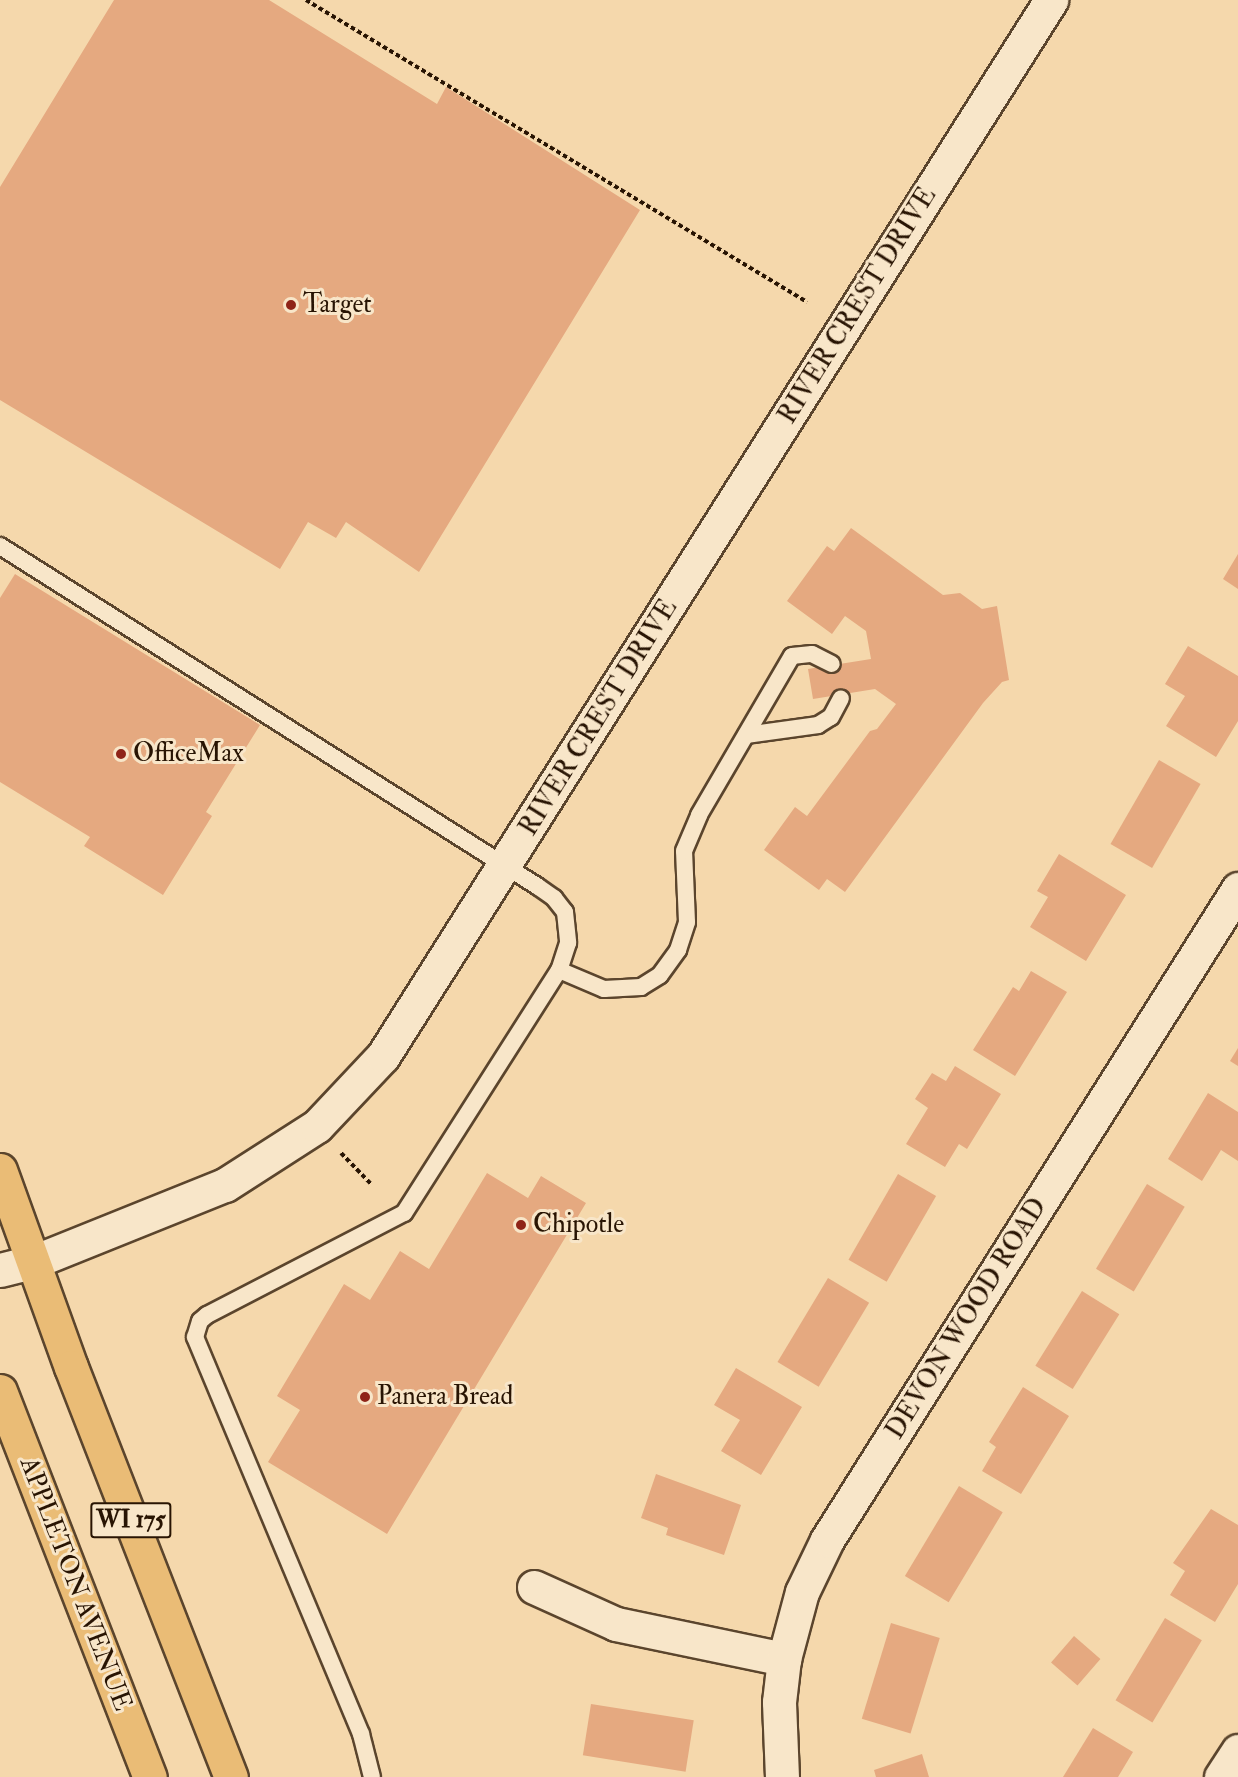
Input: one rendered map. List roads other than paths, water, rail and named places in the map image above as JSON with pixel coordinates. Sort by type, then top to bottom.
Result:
[{"type":"main road","name":"WI 175","points":[[0,1170],[33,1262],[231,1777]]},
{"type":"main road","name":"APPLETON AVENUE","points":[[0,1391],[150,1777]]},
{"type":"street","name":"RIVER CREST DRIVE","points":[[0,1270],[33,1262],[225,1185],[317,1126],[383,1056],[506,867],[1051,0]]},
{"type":"street","name":"DEVON WOOD ROAD","points":[[782,1777],[779,1702],[784,1659],[802,1592],[827,1540],[1238,889]]},
{"type":"street","points":[[534,1587],[616,1624],[784,1659]]},
{"type":"lane","points":[[0,546],[554,898],[565,912],[568,943],[559,970],[404,1213],[207,1315],[200,1320],[195,1337],[361,1734],[372,1777]]},
{"type":"lane","points":[[559,970],[603,990],[641,987],[660,975],[678,950],[687,922],[684,852],[699,815],[792,656],[812,654],[832,664]]},
{"type":"lane","points":[[746,735],[794,731],[818,725],[831,717],[841,698]]},
{"type":"place","name":"Target","points":[[291,305]]},
{"type":"place","name":"OfficeMax","points":[[121,754]]},
{"type":"place","name":"Chipotle","points":[[521,1225]]},
{"type":"place","name":"Panera Bread","points":[[365,1397]]}]
